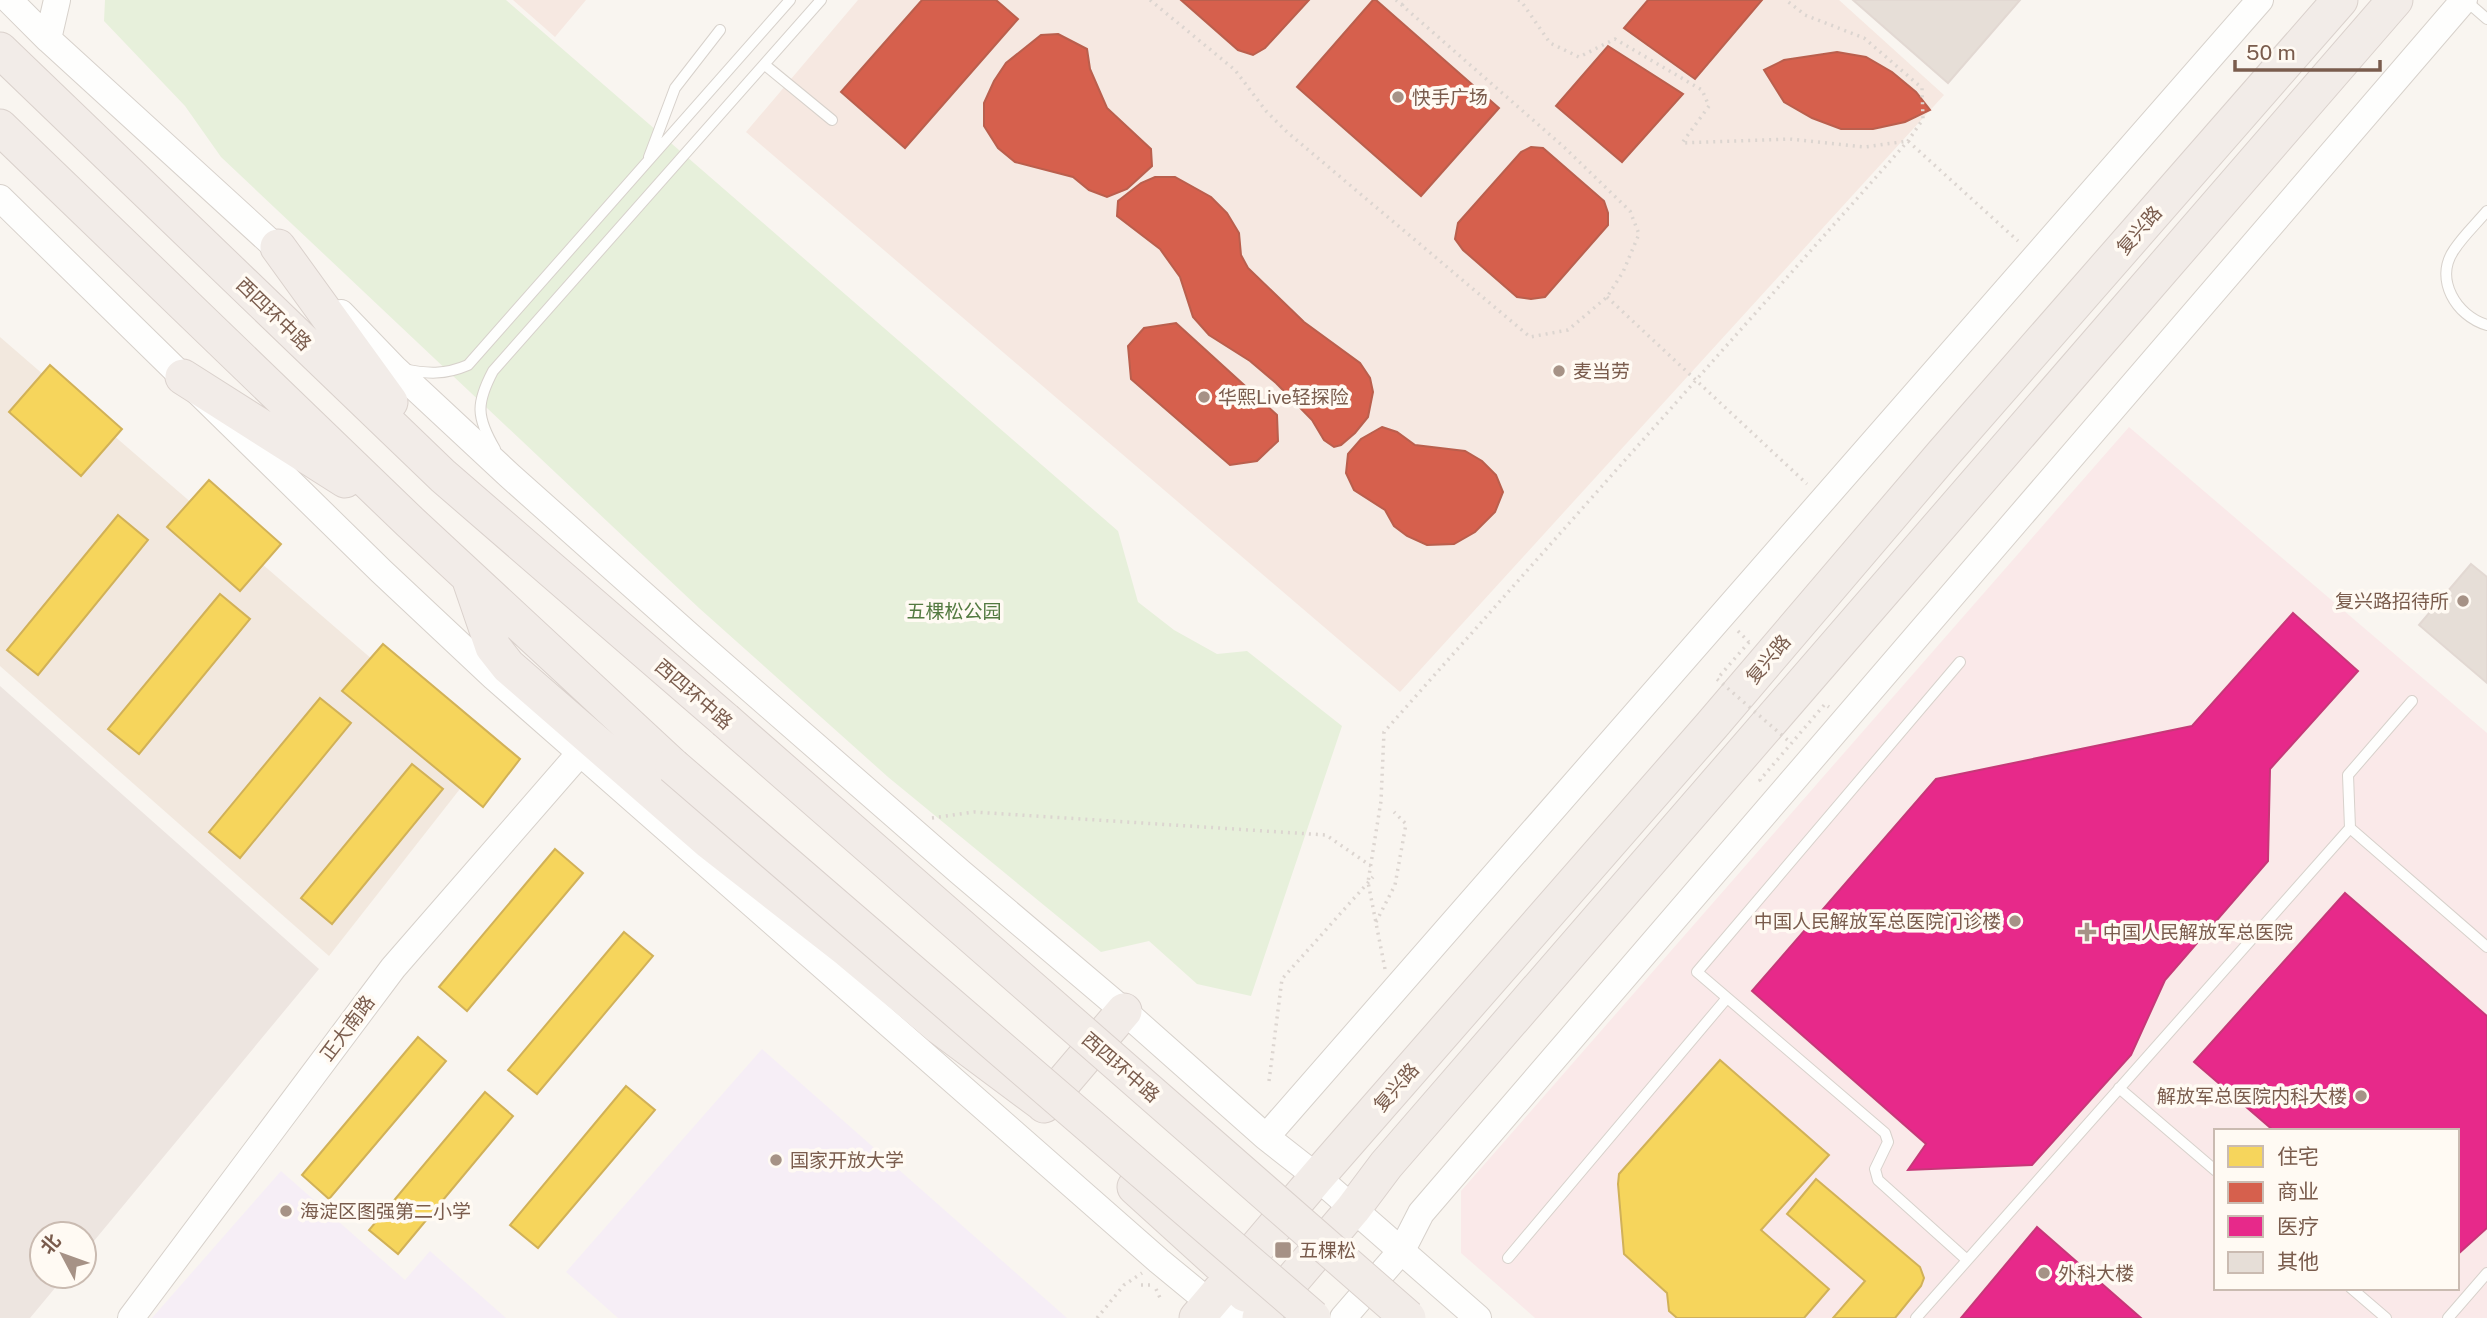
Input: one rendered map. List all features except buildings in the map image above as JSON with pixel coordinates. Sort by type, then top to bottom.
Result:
[{"type":"highway","name":"复兴路","points":[[1203,1311],[2340,0]]},
{"type":"highway","points":[[469,576],[493,647],[508,666],[710,842],[848,950],[940,1027],[1044,1105],[1233,1276],[1259,1318],[1353,1209],[1386,1165],[2395,0]]},
{"type":"highway","name":"西四环中路","points":[[0,50],[443,476],[1408,1318]]},
{"type":"highway","points":[[0,127],[410,522],[673,766],[1313,1318]]},
{"type":"highway","points":[[278,247],[443,476]]},
{"type":"highway","points":[[183,377],[410,522]]},
{"type":"highway","points":[[1044,1105],[1124,1011]]},
{"type":"street","points":[[9,0],[48,39],[278,247],[394,368],[510,476],[902,821],[1478,1318]]},
{"type":"street","points":[[48,39],[57,0]]},
{"type":"street","points":[[1266,1137],[2260,0]]},
{"type":"street","points":[[1343,1318],[1402,1250],[1421,1213],[2465,0]]},
{"type":"street","points":[[0,198],[381,571],[513,694],[1118,1226],[1203,1311],[1259,1318]]},
{"type":"street","name":"正大南路","points":[[131,1318],[393,968],[580,753]]},
{"type":"lane","points":[[394,368],[431,374],[454,372],[468,365],[790,0]]},
{"type":"lane","points":[[510,476],[489,439],[481,416],[481,394],[493,371],[821,0]]},
{"type":"lane","points":[[2465,0],[2487,19]]},
{"type":"lane","points":[[646,166],[675,88],[720,30]]},
{"type":"lane","points":[[765,65],[832,120]]},
{"type":"lane","points":[[2487,211],[2453,251],[2448,264],[2448,287],[2456,306],[2487,325]]},
{"type":"lane","points":[[1960,662],[1697,972],[1885,1133],[1888,1142],[1875,1169],[1878,1180],[1967,1260]]},
{"type":"lane","points":[[1916,1318],[2350,828],[2348,775],[2412,701]]},
{"type":"lane","points":[[2350,828],[2487,947]]},
{"type":"lane","points":[[1508,1258],[1727,999]]},
{"type":"lane","points":[[2119,1088],[2214,1169]]},
{"type":"lane","points":[[2448,1318],[2487,1273]]},
{"type":"lane","points":[[2353,1290],[2386,1318]]},
{"type":"path","points":[[1150,0],[1235,70],[1266,111],[1287,132],[1530,337],[1568,330],[1606,297],[1623,272],[1639,234],[1630,211],[1565,148],[1396,0]]},
{"type":"path","points":[[1402,5],[1407,0]]},
{"type":"path","points":[[1518,0],[1550,43],[1579,57],[1615,39],[1702,90],[1709,106],[1682,143],[1789,139],[1865,147],[1908,141]]},
{"type":"path","points":[[1391,993],[1368,882],[1381,801],[1384,732],[1908,141],[1923,118],[1922,88],[1864,38],[1805,15],[1786,0]]},
{"type":"path","points":[[1908,141],[2036,257]]},
{"type":"path","points":[[1606,297],[1823,500]]},
{"type":"path","points":[[1749,642],[1717,679],[1791,743]]},
{"type":"path","points":[[1760,780],[1825,704]]},
{"type":"path","points":[[902,821],[974,812],[1326,835],[1371,866]]},
{"type":"path","points":[[1375,923],[1395,885],[1406,824],[1394,812]]},
{"type":"path","points":[[1269,1081],[1282,979],[1373,877]]},
{"type":"path","points":[[1141,1285],[1149,1284],[1155,1287],[1161,1300]]},
{"type":"shaded area","points":[[513,0],[586,0],[555,37]]},
{"type":"shaded area","points":[[858,0],[1839,0],[1944,95],[1400,692],[746,132]]},
{"type":"shaded area","points":[[0,337],[485,757],[329,956],[0,666]]},
{"type":"shaded area","name":"中国人民解放军总医院","points":[[2129,427],[2487,733],[2487,1318],[1535,1318],[1461,1253],[1461,1191]]},
{"type":"shaded area","points":[[0,686],[319,969],[98,1236],[98,1220],[28,1220],[28,1290],[53,1290],[30,1318],[0,1318]]},
{"type":"shaded area","name":"国家开放大学","points":[[762,1049],[1067,1318],[618,1318],[566,1272]]},
{"type":"shaded area","name":"海淀区图强第二小学","points":[[281,1171],[405,1280],[430,1251],[506,1318],[152,1318]]},
{"type":"green space","name":"五棵松公园","points":[[105,0],[506,0],[1118,531],[1138,602],[1174,630],[1217,654],[1247,651],[1342,726],[1251,996],[1197,984],[1149,941],[1101,952],[888,777],[699,608],[221,157],[185,106],[104,21]]},
{"type":"place","name":"快手广场","points":[[1398,97]]},
{"type":"place","name":"麦当劳","points":[[1559,371]]},
{"type":"place","name":"华熙Live轻探险","points":[[1204,397]]},
{"type":"place","name":"复兴路招待所","points":[[2463,601]]},
{"type":"place","name":"中国人民解放军总医院门诊楼","points":[[2015,921]]},
{"type":"place","name":"中国人民解放军总医院","points":[[2087,932]]},
{"type":"place","name":"解放军总医院内科大楼","points":[[2361,1096]]},
{"type":"place","name":"国家开放大学","points":[[776,1160]]},
{"type":"place","name":"海淀区图强第二小学","points":[[286,1211]]},
{"type":"place","name":"五棵松","points":[[1283,1250]]},
{"type":"place","name":"外科大楼","points":[[2044,1273]]}]
